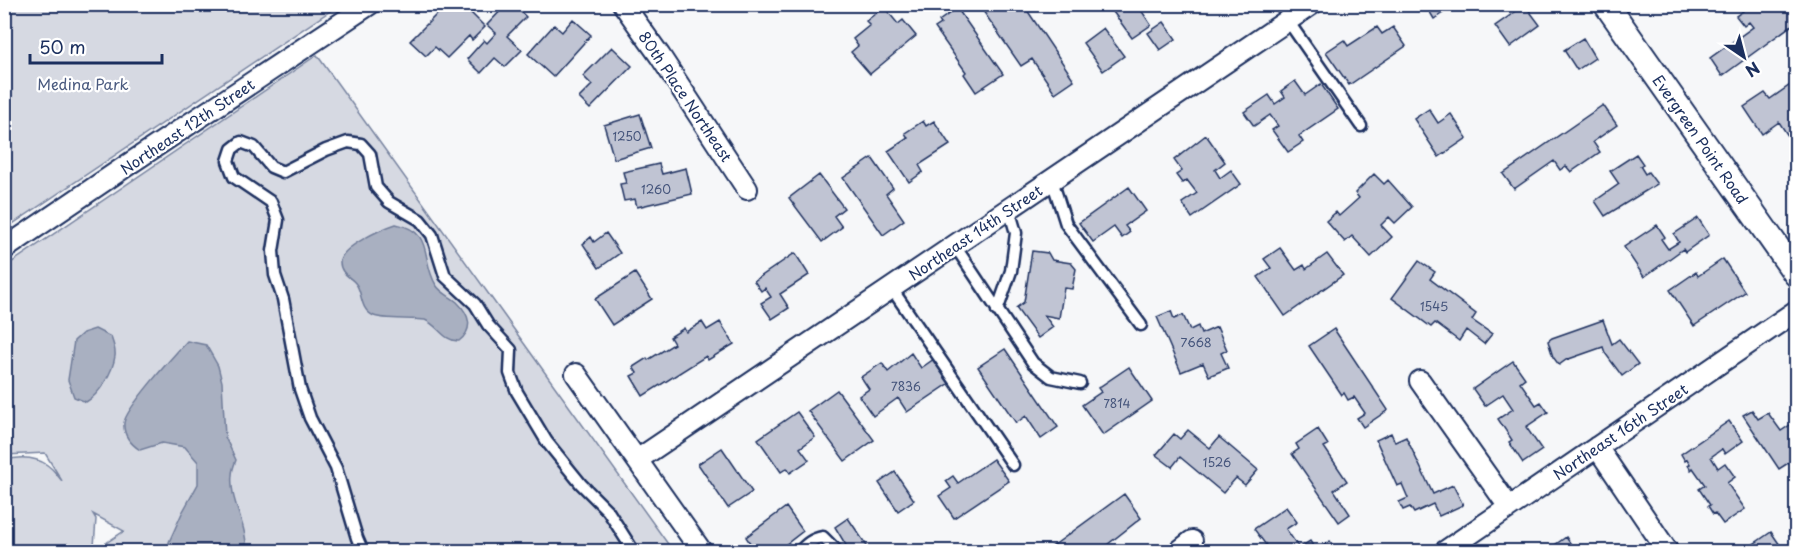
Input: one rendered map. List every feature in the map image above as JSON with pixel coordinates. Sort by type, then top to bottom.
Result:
[{"type":"street","name":"Northeast 12th Street","points":[[4,249],[370,4]]},
{"type":"street","name":"80th Place Northeast","points":[[623,4],[747,189]]},
{"type":"street","name":"Northeast 14th Street","points":[[637,460],[1312,4]]},
{"type":"street","name":"Evergreen Point Road","points":[[1606,4],[1797,274]]},
{"type":"street","name":"Northeast 16th Street","points":[[1444,552],[1797,311]]},
{"type":"street","points":[[576,374],[702,552]]},
{"type":"street","points":[[1420,381],[1509,507]]},
{"type":"street","points":[[1598,447],[1668,552]]},
{"type":"lane","points":[[1287,21],[1361,126]]},
{"type":"lane","points":[[363,552],[336,468],[310,418],[300,389],[283,299],[275,274],[273,251],[278,220],[271,202],[234,177],[228,160],[231,149],[241,142],[254,147],[271,168],[284,172],[326,150],[348,142],[361,144],[370,154],[376,187],[388,202],[420,220],[432,235],[445,276],[475,304],[488,325],[511,350],[510,373],[517,392],[547,442],[581,484],[608,511],[634,552]]},
{"type":"lane","points":[[1052,180],[1066,224],[1141,325]]},
{"type":"lane","points":[[998,312],[1011,271],[1016,232],[1009,209]]},
{"type":"lane","points":[[955,246],[1034,363],[1051,377],[1080,383]]},
{"type":"lane","points":[[892,289],[1013,465]]},
{"type":"lane","points":[[800,552],[806,544],[823,537],[838,552]]},
{"type":"green space","name":"Medina Park","points":[[334,4],[336,7],[5,229],[5,5]]},
{"type":"green space","points":[[317,55],[673,551],[94,551],[124,531],[93,514],[96,519],[94,546],[86,551],[73,551],[68,544],[66,551],[5,551],[5,461],[23,458],[42,462],[62,481],[45,453],[5,455],[7,435],[5,431],[5,267]]},
{"type":"water","points":[[396,224],[408,228],[422,240],[428,266],[436,285],[457,302],[465,312],[469,322],[467,332],[459,341],[449,339],[425,320],[384,318],[369,313],[356,284],[342,270],[340,262],[347,250]]},
{"type":"water","points":[[95,329],[111,337],[115,356],[105,382],[86,402],[74,397],[68,380],[74,341],[83,333]]},
{"type":"water","points":[[187,341],[206,345],[218,366],[222,382],[225,437],[236,460],[232,473],[233,494],[244,532],[246,551],[171,551],[169,542],[198,484],[198,462],[185,447],[162,443],[140,450],[126,435],[124,423],[133,406]]},
{"type":"building","points":[[443,4],[462,4],[485,27],[472,40],[469,36],[447,58],[435,47],[426,56],[410,41],[445,6]]},
{"type":"building","points":[[507,4],[513,4],[526,17],[507,36],[522,50],[505,67],[495,58],[481,73],[467,59],[484,40],[487,43],[496,33],[487,25]]},
{"type":"building","points":[[992,4],[1023,4],[1074,80],[1055,93],[1032,59],[1021,66],[983,11]]},
{"type":"building","points":[[1116,4],[1149,4],[1141,10],[1151,25],[1132,38],[1111,9]]},
{"type":"building","points":[[1425,4],[1456,4],[1434,19]]},
{"type":"building","points":[[1738,4],[1794,4],[1796,22],[1722,76],[1710,58],[1753,27],[1749,22],[1744,26],[1736,16],[1743,11]]},
{"type":"building","points":[[1525,5],[1540,25],[1510,47],[1495,26]]},
{"type":"building","points":[[884,7],[898,24],[903,20],[916,36],[870,74],[851,52],[858,46],[853,39],[870,25],[866,21]]},
{"type":"building","points":[[957,8],[1003,74],[976,92],[964,74],[966,72],[935,28],[941,24],[939,21]]},
{"type":"building","points":[[573,19],[591,35],[553,77],[528,54],[554,25],[562,32]]},
{"type":"building","points":[[1164,22],[1176,39],[1160,50],[1148,33]]},
{"type":"building","points":[[1377,27],[1382,34],[1393,27],[1406,46],[1349,85],[1326,52],[1344,40],[1348,46]]},
{"type":"building","points":[[1103,28],[1124,56],[1103,71],[1083,43]]},
{"type":"building","points":[[1583,38],[1595,58],[1577,70],[1564,50]]},
{"type":"building","points":[[612,47],[632,66],[590,109],[579,98],[592,85],[583,76]]},
{"type":"building","points":[[1295,81],[1305,95],[1321,84],[1338,109],[1299,136],[1303,142],[1288,152],[1272,130],[1278,126],[1270,115],[1254,126],[1244,112],[1269,95],[1275,104],[1285,97],[1281,91]]},
{"type":"building","points":[[1796,81],[1796,148],[1779,122],[1762,134],[1744,107],[1765,93],[1770,99]]},
{"type":"building","points":[[1603,105],[1617,125],[1593,142],[1600,152],[1571,172],[1566,166],[1560,170],[1554,161],[1514,189],[1503,174]]},
{"type":"building","points":[[1429,109],[1438,123],[1451,114],[1467,138],[1439,157],[1414,119]]},
{"type":"building","points":[[640,114],[651,148],[614,159],[604,125]]},
{"type":"building","points":[[923,121],[926,126],[934,121],[950,145],[919,165],[923,172],[909,182],[888,151],[908,138],[905,133]]},
{"type":"building","points":[[1206,135],[1225,162],[1215,170],[1220,178],[1231,170],[1241,184],[1192,218],[1182,203],[1197,193],[1187,180],[1182,183],[1176,175],[1182,171],[1174,160]]},
{"type":"building","points":[[1636,154],[1643,164],[1640,166],[1645,174],[1648,172],[1657,184],[1605,216],[1595,201],[1619,184],[1610,171]]},
{"type":"building","points":[[872,158],[893,188],[886,194],[904,220],[883,235],[843,178]]},
{"type":"building","points":[[659,164],[662,174],[686,168],[692,194],[637,207],[635,199],[624,201],[620,184],[626,183],[623,172]]},
{"type":"building","points":[[1374,174],[1384,184],[1388,180],[1412,207],[1395,223],[1389,217],[1381,225],[1392,237],[1371,257],[1352,236],[1345,242],[1326,221],[1336,212],[1339,216],[1359,198],[1355,193]]},
{"type":"building","points":[[819,175],[844,208],[834,216],[842,227],[822,242],[789,198]]},
{"type":"building","points":[[1129,187],[1146,211],[1125,226],[1130,232],[1122,238],[1114,227],[1093,242],[1079,223]]},
{"type":"building","points":[[1698,218],[1709,235],[1685,252],[1683,249],[1644,277],[1624,247],[1657,225],[1665,237],[1661,239],[1668,249],[1679,242],[1674,234]]},
{"type":"building","points":[[606,233],[620,253],[599,268],[583,244],[591,237],[594,242]]},
{"type":"building","points":[[1280,248],[1296,270],[1304,265],[1306,269],[1327,254],[1343,275],[1285,316],[1258,277],[1271,268],[1264,259]]},
{"type":"building","points":[[1032,251],[1048,253],[1052,260],[1071,263],[1076,269],[1072,289],[1064,288],[1059,318],[1044,315],[1053,327],[1038,338],[1016,308],[1024,302]]},
{"type":"building","points":[[795,253],[809,275],[780,294],[789,308],[772,319],[761,303],[771,297],[765,288],[761,291],[754,281]]},
{"type":"building","points":[[1723,259],[1745,292],[1694,326],[1670,290],[1696,272],[1698,276]]},
{"type":"building","points":[[1419,261],[1435,272],[1430,279],[1476,314],[1472,320],[1492,334],[1484,344],[1466,330],[1459,341],[1435,323],[1431,327],[1392,298]]},
{"type":"building","points":[[635,273],[652,299],[612,325],[595,299]]},
{"type":"building","points":[[1171,311],[1174,319],[1183,315],[1190,330],[1198,326],[1201,334],[1217,327],[1227,350],[1221,353],[1228,368],[1209,376],[1203,363],[1181,372],[1157,317]]},
{"type":"building","points":[[1603,320],[1612,344],[1619,339],[1638,364],[1622,376],[1603,347],[1566,360],[1559,365],[1553,357],[1548,341]]},
{"type":"building","points":[[702,322],[707,330],[720,322],[734,344],[708,360],[706,356],[643,396],[631,376],[637,373],[633,367],[674,344],[670,337],[684,328],[686,332]]},
{"type":"building","points":[[1334,329],[1388,410],[1363,427],[1357,418],[1365,413],[1354,397],[1348,400],[1344,393],[1342,395],[1309,346]]},
{"type":"building","points":[[1005,349],[1058,427],[1041,439],[1026,416],[1016,423],[978,367]]},
{"type":"building","points":[[911,353],[921,368],[934,359],[950,383],[907,412],[898,398],[873,416],[859,396],[869,389],[861,377],[882,363],[888,372]]},
{"type":"building","points":[[1513,361],[1525,378],[1520,382],[1536,405],[1541,402],[1548,412],[1526,427],[1542,450],[1523,463],[1498,419],[1513,409],[1503,394],[1485,406],[1473,389]]},
{"type":"building","points":[[1129,367],[1152,401],[1103,435],[1082,405],[1101,392],[1098,388]]},
{"type":"building","points":[[837,390],[874,440],[845,461],[808,411]]},
{"type":"building","points":[[1752,410],[1758,419],[1768,413],[1781,431],[1796,421],[1796,458],[1779,469],[1743,415]]},
{"type":"building","points":[[797,412],[815,437],[800,448],[809,460],[790,473],[787,468],[781,472],[758,439]]},
{"type":"building","points":[[1729,421],[1743,441],[1725,454],[1722,449],[1711,457],[1718,468],[1725,463],[1735,477],[1727,483],[1745,509],[1723,524],[1715,513],[1713,514],[1699,489],[1705,485],[1693,468],[1691,470],[1687,459],[1685,461],[1681,454]]},
{"type":"building","points":[[1318,429],[1328,445],[1324,447],[1347,481],[1334,490],[1350,514],[1339,522],[1292,454],[1299,449],[1296,444]]},
{"type":"building","points":[[1188,430],[1210,448],[1219,437],[1258,470],[1245,485],[1236,478],[1223,493],[1180,457],[1172,467],[1156,455],[1174,434],[1180,439]]},
{"type":"building","points":[[1391,433],[1395,442],[1406,437],[1433,494],[1453,485],[1463,505],[1439,516],[1433,504],[1414,513],[1410,507],[1403,510],[1399,502],[1408,498],[1402,484],[1397,486],[1376,440]]},
{"type":"building","points":[[722,448],[752,492],[728,508],[698,464]]},
{"type":"building","points":[[993,459],[1009,481],[954,518],[939,496],[951,488],[946,481],[953,476],[958,483]]},
{"type":"building","points":[[895,472],[914,500],[898,511],[879,483]]},
{"type":"building","points":[[1124,494],[1141,518],[1098,552],[1095,548],[1090,552],[1046,551]]},
{"type":"building","points":[[786,507],[803,531],[776,552],[756,552],[746,537]]},
{"type":"building","points":[[1286,507],[1297,522],[1286,529],[1299,548],[1310,541],[1317,552],[1260,552],[1259,550],[1266,545],[1254,529]]},
{"type":"building","points":[[848,518],[871,552],[850,552],[835,527]]},
{"type":"building","points":[[1771,532],[1782,548],[1778,552],[1746,552],[1745,550]]},
{"type":"building","points":[[1566,537],[1576,552],[1545,552]]},
{"type":"building","points":[[1330,541],[1337,552],[1323,552],[1320,548]]}]
